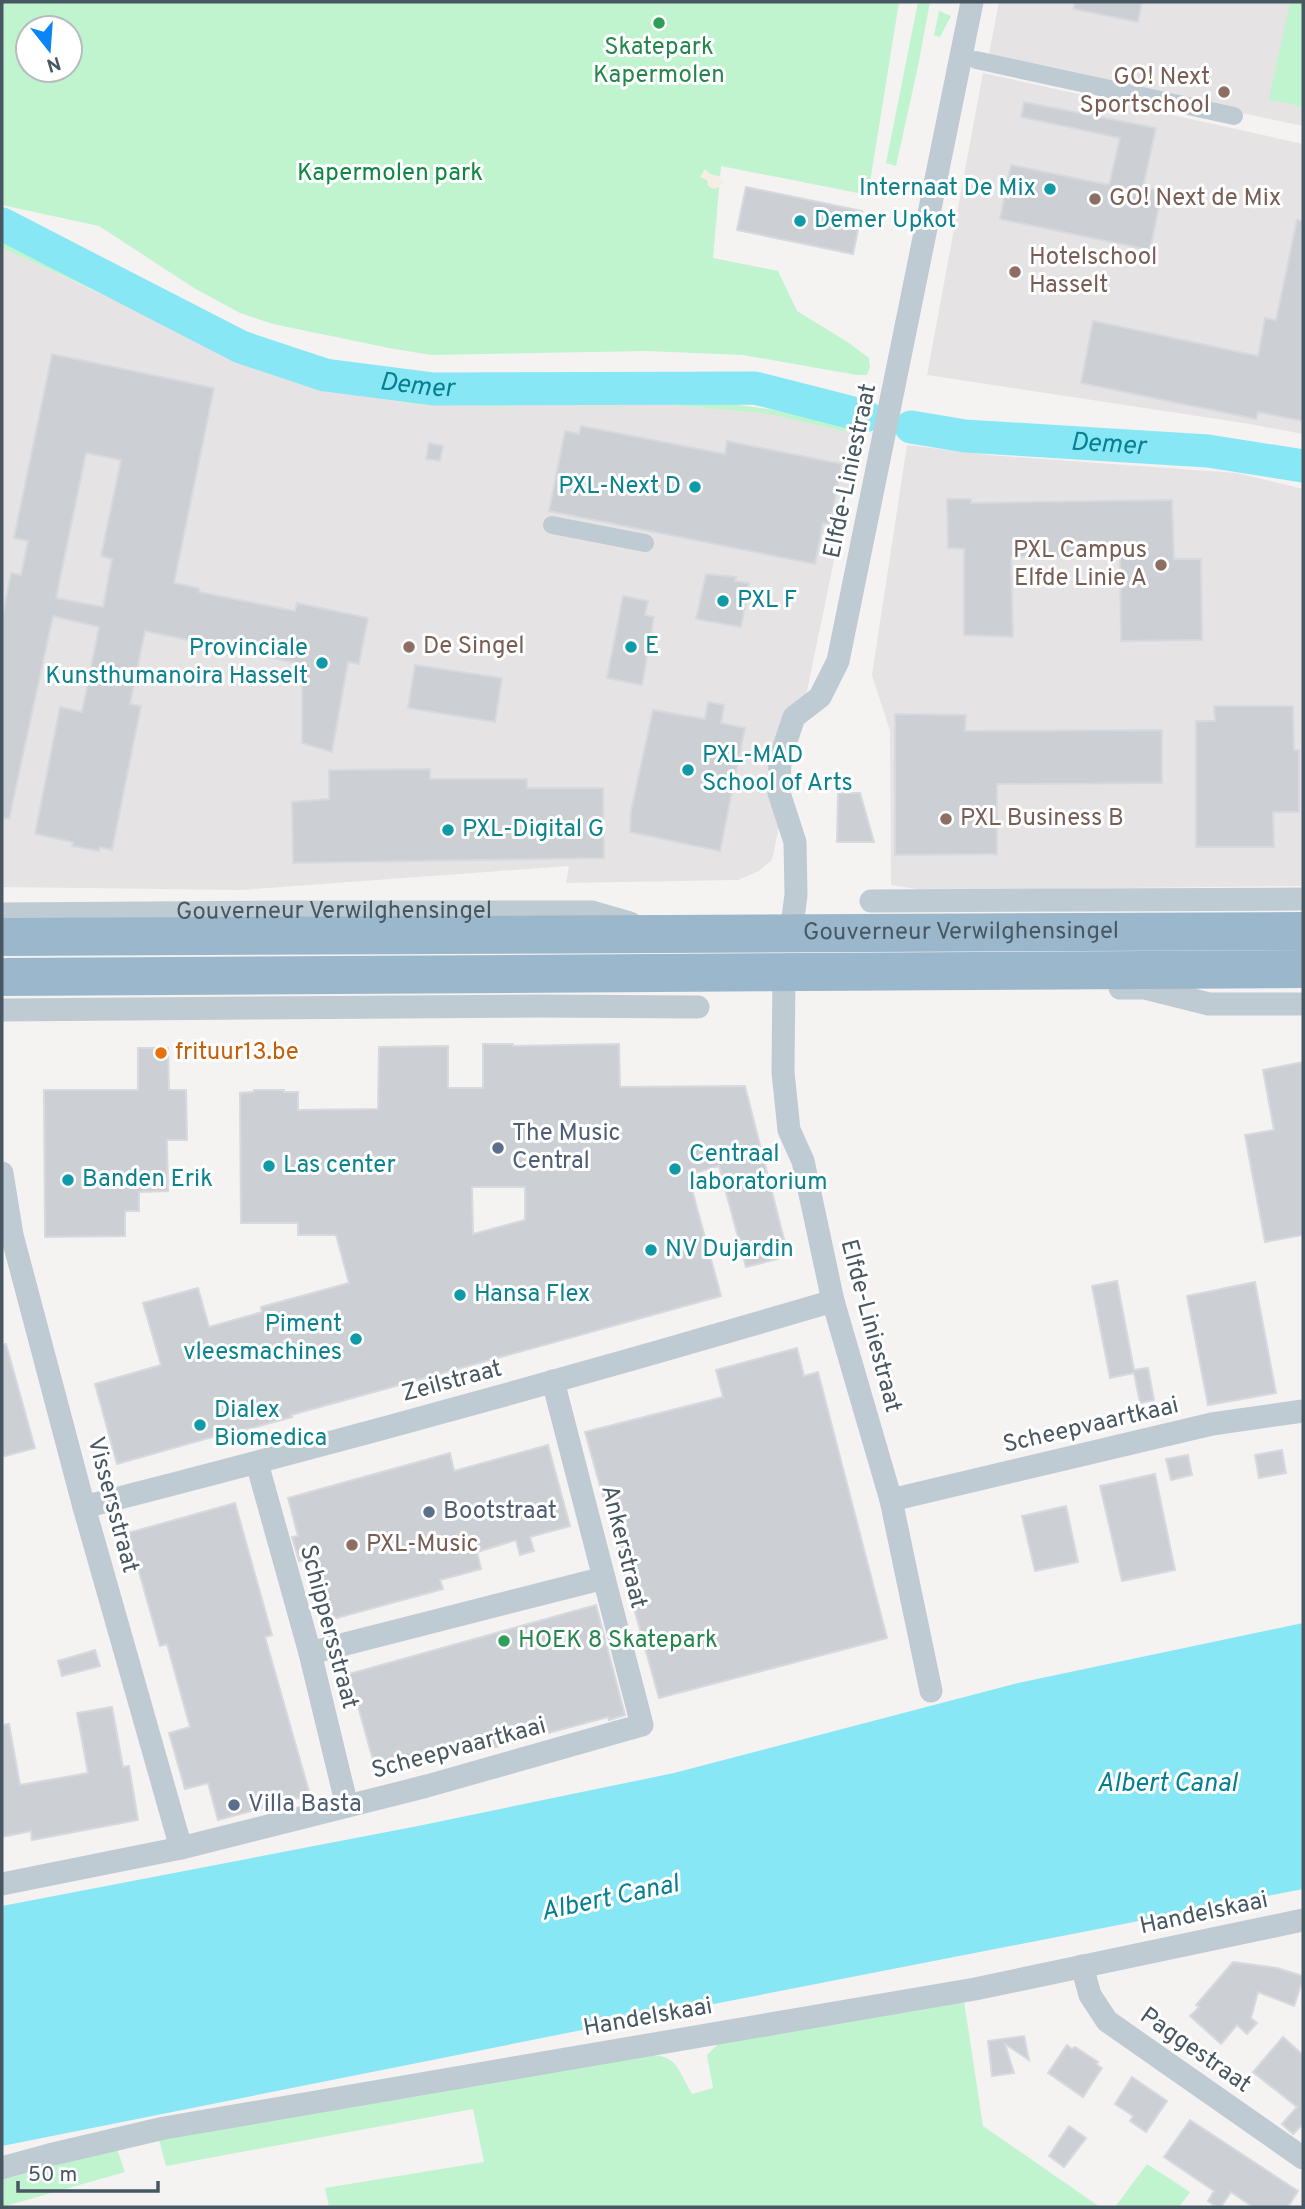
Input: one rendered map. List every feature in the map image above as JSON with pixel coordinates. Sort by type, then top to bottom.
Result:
[{"type":"highway","name":"Gouverneur Verwilghensingel","points":[[2,937],[1258,931],[1300,910]]},
{"type":"highway","points":[[784,974],[790,933]]},
{"type":"highway","name":"Gouverneur Verwilghensingel","points":[[2,977],[1303,969]]},
{"type":"street","name":"Elfde-Liniestraat","points":[[790,933],[796,895],[796,842],[779,793],[779,759],[794,717],[820,697],[838,661],[901,363],[972,2]]},
{"type":"street","points":[[976,60],[1234,116]]},
{"type":"street","points":[[552,525],[645,543]]},
{"type":"street","name":"Gouverneur Verwilghensingel","points":[[871,901],[1300,910]]},
{"type":"street","name":"Gouverneur Verwilghensingel","points":[[2,914],[592,912],[664,934]]},
{"type":"street","name":"Gouverneur Verwilghensingel","points":[[537,1006],[607,973]]},
{"type":"street","name":"Gouverneur Verwilghensingel","points":[[918,973],[945,988],[1146,988],[1209,1004],[1303,1003]]},
{"type":"street","name":"Elfde-Liniestraat","points":[[784,974],[783,1072],[789,1130],[803,1161],[833,1301],[891,1500],[931,1691]]},
{"type":"street","name":"Gouverneur Verwilghensingel","points":[[2,1010],[698,1007]]},
{"type":"street","name":"Vissersstraat","points":[[2,1173],[12,1235],[84,1507],[181,1848]]},
{"type":"street","name":"Zeilstraat","points":[[84,1507],[257,1463],[833,1301]]},
{"type":"street","name":"Ankerstraat","points":[[553,1381],[642,1725]]},
{"type":"street","name":"Scheepvaartkaai","points":[[891,1500],[1212,1424],[1303,1411]]},
{"type":"street","name":"Schippersstraat","points":[[257,1463],[310,1653],[347,1806]]},
{"type":"street","points":[[310,1653],[604,1578]]},
{"type":"street","name":"Scheepvaartkaai","points":[[2,1884],[181,1848],[427,1786],[642,1725]]},
{"type":"street","name":"Handelskaai","points":[[2,2168],[164,2128],[975,1989],[1303,1920]]},
{"type":"street","name":"Paggestraat","points":[[1082,1966],[1090,1995],[1107,2021],[1303,2158]]},
{"type":"shaded area","name":"GO! Next Sportschool","points":[[999,2],[1303,2],[1303,126],[988,59]]},
{"type":"shaded area","points":[[983,73],[1303,144],[1303,434],[927,375]]},
{"type":"shaded area","name":"De Singel","points":[[2,248],[289,378],[412,404],[500,406],[594,402],[673,405],[769,414],[860,435],[772,860],[759,871],[738,880],[566,883],[569,866],[242,890],[2,887]]},
{"type":"shaded area","points":[[907,445],[988,455],[1237,473],[1303,489],[1303,886],[923,890],[891,885],[890,731],[872,675]]},
{"type":"green space","name":"Kapermolen park","points":[[2,2],[899,2],[868,195],[721,166],[713,258],[778,271],[797,311],[869,358],[867,375],[743,355],[647,351],[431,355],[389,348],[273,324],[240,313],[194,288],[99,226],[2,205]]},
{"type":"green space","points":[[918,2],[930,2],[896,166],[886,163]]},
{"type":"green space","points":[[1290,2],[1303,2],[1303,107],[1269,99]]},
{"type":"green space","points":[[939,11],[951,16],[940,37],[934,35]]},
{"type":"green space","points":[[2,237],[67,264],[246,360],[2,248]]},
{"type":"green space","points":[[257,364],[321,384],[378,396],[441,404],[492,400],[675,396],[803,414],[863,427],[860,435],[768,414],[673,405],[594,402],[500,406],[412,404],[289,378]]},
{"type":"green space","points":[[964,2001],[983,2126],[1100,2207],[329,2207],[325,2188],[484,2162],[473,2109],[166,2166],[159,2140],[634,2054],[659,2056],[672,2061],[692,2094],[713,2088],[707,2055],[721,2041]]},
{"type":"green space","points":[[117,2149],[125,2172],[2,2207],[2,2180]]},
{"type":"green space","points":[[1147,2164],[1190,2192],[1179,2207],[1115,2207]]},
{"type":"sand","points":[[705,169],[710,174],[719,176],[723,182],[719,187],[714,189],[708,186],[707,180],[700,177]]},
{"type":"water","name":"Albert Canal","points":[[1303,1623],[1303,1889],[2,2146],[2,1906],[418,1826],[674,1773],[1018,1683]]},
{"type":"building","points":[[1074,2],[1142,2],[1138,22],[1074,9]]},
{"type":"building","name":"Internaat De Mix","points":[[1024,102],[1156,128],[1143,187],[1162,191],[1150,250],[1000,219],[1011,165],[1109,185],[1120,138],[1021,117]]},
{"type":"building","name":"Demer Upkot","points":[[746,187],[862,211],[853,254],[737,230]]},
{"type":"building","points":[[1297,220],[1303,221],[1303,421],[1258,412],[1256,419],[1081,383],[1093,321],[1258,356],[1265,318],[1276,320]]},
{"type":"building","points":[[52,354],[214,388],[174,583],[199,588],[199,592],[295,611],[297,603],[368,618],[359,664],[348,662],[332,752],[302,743],[302,664],[145,631],[130,704],[141,706],[112,850],[100,847],[99,851],[72,846],[73,842],[35,834],[60,707],[82,712],[99,627],[53,616],[9,819],[2,818],[2,619],[11,573],[21,575],[28,541],[14,538]],"holes":[[[86,453],[121,460],[101,556],[112,559],[103,607],[56,598]]]},
{"type":"building","name":"PXL-Next D","points":[[581,426],[725,454],[727,441],[842,464],[830,524],[823,523],[815,564],[549,511],[565,431],[579,434]]},
{"type":"building","points":[[429,443],[443,446],[440,461],[426,459]]},
{"type":"building","name":"PXL Campus Elfde Linie A","points":[[947,499],[971,499],[971,503],[1172,500],[1174,559],[1201,559],[1202,640],[1121,641],[1120,555],[1011,557],[1013,637],[964,635],[964,549],[948,548]]},
{"type":"building","name":"PXL F","points":[[706,574],[736,577],[735,581],[749,583],[741,627],[696,619]]},
{"type":"building","name":"E","points":[[623,596],[648,601],[645,615],[654,617],[642,685],[607,678]]},
{"type":"building","points":[[415,665],[502,678],[495,722],[408,708]]},
{"type":"building","name":"PXL-MAD School of Arts","points":[[708,702],[724,705],[721,723],[745,728],[720,851],[630,832],[631,811],[653,710],[705,719]]},
{"type":"building","points":[[1214,706],[1293,706],[1294,750],[1299,750],[1299,812],[1273,812],[1274,847],[1196,847],[1196,721],[1215,721]]},
{"type":"building","name":"PXL Business B","points":[[895,714],[966,715],[965,731],[1162,730],[1162,783],[997,784],[997,854],[895,855]]},
{"type":"building","name":"PXL-Digital G","points":[[430,769],[430,779],[527,779],[527,788],[603,788],[604,858],[293,863],[292,802],[329,799],[329,770]]},
{"type":"building","points":[[838,793],[860,793],[874,842],[837,842]]},
{"type":"building","points":[[483,1044],[619,1044],[620,1087],[745,1086],[785,1243],[782,1255],[776,1256],[777,1259],[746,1267],[719,1166],[688,1175],[721,1296],[117,1464],[95,1384],[161,1365],[143,1303],[198,1288],[209,1327],[262,1312],[261,1307],[349,1283],[336,1235],[298,1235],[298,1223],[241,1223],[240,1093],[254,1090],[298,1092],[298,1110],[378,1109],[379,1047],[448,1046],[448,1088],[483,1088]],"holes":[[[472,1187],[525,1187],[525,1220],[473,1234]]]},
{"type":"building","points":[[138,1048],[168,1048],[169,1090],[186,1090],[187,1140],[167,1140],[168,1191],[139,1192],[139,1211],[125,1211],[125,1236],[45,1237],[44,1090],[138,1090]]},
{"type":"building","points":[[1303,1062],[1303,1235],[1265,1242],[1245,1135],[1274,1130],[1263,1070]]},
{"type":"building","points":[[1117,1281],[1134,1370],[1148,1368],[1154,1400],[1140,1403],[1134,1373],[1110,1378],[1092,1286]]},
{"type":"building","points":[[1255,1282],[1276,1393],[1208,1405],[1187,1296]]},
{"type":"building","points":[[6,1344],[35,1448],[2,1457],[2,1345]]},
{"type":"building","points":[[797,1348],[804,1376],[818,1372],[887,1638],[659,1698],[585,1432],[723,1397],[716,1370]]},
{"type":"building","points":[[548,1445],[570,1526],[530,1537],[534,1551],[520,1555],[516,1540],[477,1552],[481,1569],[440,1580],[443,1589],[322,1622],[305,1559],[299,1561],[292,1537],[298,1536],[288,1498],[450,1453],[454,1471]]},
{"type":"building","points":[[1282,1450],[1286,1473],[1259,1478],[1255,1455]]},
{"type":"building","points":[[1188,1455],[1192,1475],[1171,1480],[1166,1459]]},
{"type":"building","points":[[1155,1474],[1175,1570],[1122,1581],[1100,1486]]},
{"type":"building","points":[[235,1503],[272,1635],[265,1637],[310,1795],[218,1820],[208,1783],[185,1789],[169,1733],[190,1727],[167,1644],[160,1646],[128,1533]]},
{"type":"building","points":[[1066,1506],[1078,1562],[1035,1571],[1022,1516]]},
{"type":"building","points":[[596,1605],[625,1715],[609,1720],[608,1717],[485,1750],[483,1741],[376,1771],[349,1674]]},
{"type":"building","points":[[95,1650],[100,1666],[62,1676],[58,1661]]},
{"type":"building","points":[[112,1707],[123,1767],[129,1766],[138,1820],[32,1840],[31,1831],[2,1837],[2,1725],[9,1724],[20,1785],[88,1773],[77,1713]]},
{"type":"building","points":[[1233,1962],[1277,1968],[1303,1976],[1303,1979],[1294,2006],[1258,1992],[1251,2018],[1257,2023],[1247,2034],[1237,2025],[1221,2044],[1190,2016],[1199,2007],[1196,2005]]},
{"type":"building","points":[[1024,2036],[1029,2060],[1005,2044],[1014,2073],[992,2076],[988,2041]]},
{"type":"building","points":[[1283,2037],[1303,2055],[1303,2124],[1293,2134],[1282,2124],[1297,2107],[1253,2072]]},
{"type":"building","points":[[1067,2045],[1098,2062],[1096,2064],[1102,2068],[1083,2097],[1048,2073]]},
{"type":"building","points":[[1132,2077],[1167,2101],[1146,2132],[1130,2121],[1133,2116],[1115,2104]]},
{"type":"building","points":[[1190,2120],[1298,2191],[1288,2207],[1253,2207],[1231,2192],[1221,2207],[1208,2201],[1214,2191],[1164,2157]]},
{"type":"building","points":[[1069,2126],[1086,2138],[1064,2167],[1049,2156]]},
{"type":"waterway","name":"Demer","points":[[2,224],[241,347],[325,375],[434,389],[755,388],[865,416]]},
{"type":"waterway","name":"Demer","points":[[911,427],[965,436],[1208,451],[1303,466]]},
{"type":"place","name":"Skatepark Kapermolen","points":[[659,23]]},
{"type":"place","name":"GO! Next Sportschool","points":[[1224,92]]},
{"type":"place","name":"Internaat De Mix","points":[[1050,189]]},
{"type":"place","name":"GO! Next de Mix","points":[[1095,199]]},
{"type":"place","name":"Demer Upkot","points":[[800,221]]},
{"type":"place","name":"Hotelschool Hasselt","points":[[1015,272]]},
{"type":"place","name":"PXL-Next D","points":[[695,487]]},
{"type":"place","name":"PXL Campus Elfde Linie A","points":[[1161,565]]},
{"type":"place","name":"PXL F","points":[[723,601]]},
{"type":"place","name":"De Singel","points":[[409,647]]},
{"type":"place","name":"E","points":[[631,647]]},
{"type":"place","name":"Provinciale Kunsthumanoira Hasselt","points":[[322,663]]},
{"type":"place","name":"PXL-MAD School of Arts","points":[[688,770]]},
{"type":"place","name":"PXL Business B","points":[[946,819]]},
{"type":"place","name":"PXL-Digital G","points":[[448,830]]},
{"type":"place","name":"frituur13.be","points":[[161,1053]]},
{"type":"place","name":"The Music Central","points":[[498,1148]]},
{"type":"place","name":"Las center","points":[[269,1166]]},
{"type":"place","name":"Centraal laboratorium","points":[[675,1169]]},
{"type":"place","name":"Banden Erik","points":[[68,1180]]},
{"type":"place","name":"NV Dujardin","points":[[651,1250]]},
{"type":"place","name":"Hansa Flex","points":[[460,1295]]},
{"type":"place","name":"Piment vleesmachines","points":[[356,1339]]},
{"type":"place","name":"Dialex Biomedica","points":[[200,1425]]},
{"type":"place","name":"Bootstraat","points":[[429,1512]]},
{"type":"place","name":"PXL-Music","points":[[352,1545]]},
{"type":"place","name":"HOEK 8 Skatepark","points":[[504,1641]]},
{"type":"place","name":"Villa Basta","points":[[234,1805]]}]
